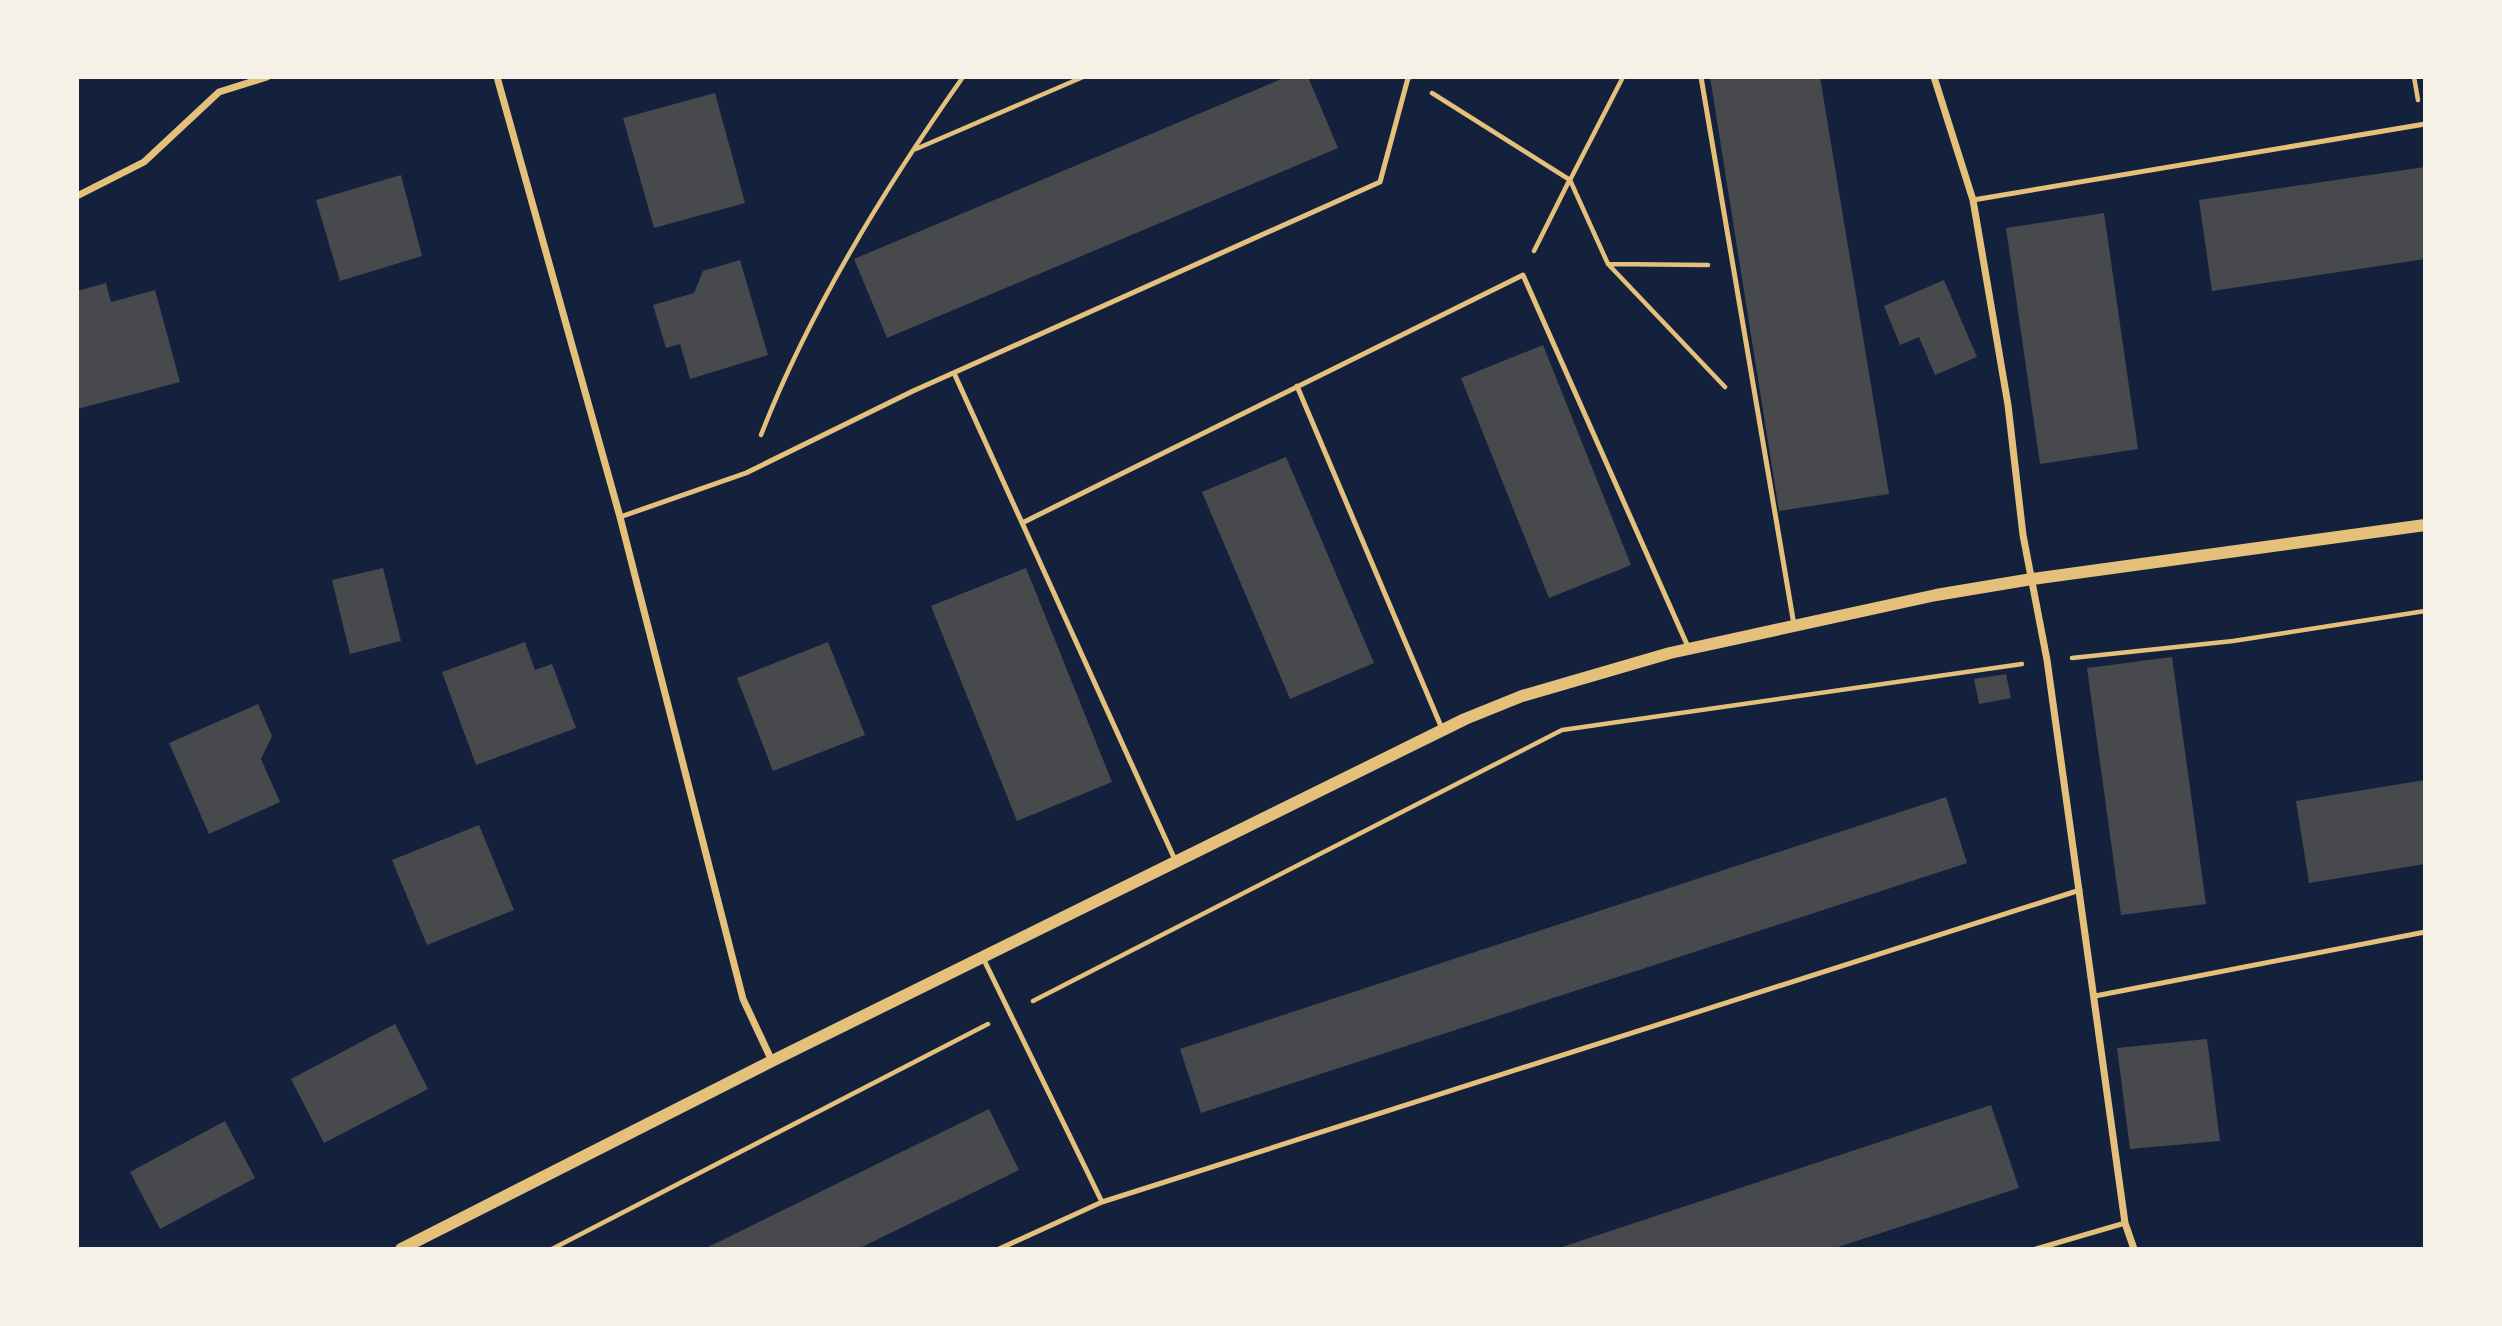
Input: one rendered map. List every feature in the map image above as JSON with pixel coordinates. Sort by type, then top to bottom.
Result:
[{"type":"street","points":[[77,196],[144,162],[219,92],[267,77]]},
{"type":"street","points":[[497,77],[620,517],[743,999],[772,1061]]},
{"type":"street","points":[[1934,77],[1973,200],[2008,405],[2022,535],[2047,660],[2126,1223],[2134,1249]]},
{"type":"street","points":[[401,1249],[772,1061],[1443,730],[1522,696],[1689,649],[1936,595],[2032,579],[2425,525]]},
{"type":"lane","points":[[620,517],[746,473],[954,373],[1380,182],[1409,77]]},
{"type":"lane","points":[[1701,77],[1794,625]]},
{"type":"lane","points":[[1973,200],[2425,124]]},
{"type":"lane","points":[[1022,523],[1522,275],[1689,649]]},
{"type":"lane","points":[[954,373],[1176,862]]},
{"type":"lane","points":[[1297,386],[1443,730]]},
{"type":"lane","points":[[999,1249],[1102,1202],[2080,890]]},
{"type":"lane","points":[[2095,996],[2425,932]]},
{"type":"lane","points":[[984,958],[1102,1202]]},
{"type":"lane","points":[[2036,1249],[2126,1223]]},
{"type":"path","points":[[746,473],[771,409],[825,296],[915,149],[963,77]]},
{"type":"path","points":[[915,149],[1083,77]]},
{"type":"path","points":[[1409,77],[1570,180],[1608,264],[1760,423]]},
{"type":"path","points":[[1522,275],[1623,77]]},
{"type":"path","points":[[1608,264],[1733,265]]},
{"type":"path","points":[[551,1249],[1562,730],[2047,660],[2233,641],[2425,611]]},
{"type":"building","points":[[1286,77],[1308,77],[1338,148],[887,338],[854,259]]},
{"type":"building","points":[[1710,77],[1820,77],[1889,494],[1779,511]]},
{"type":"building","points":[[715,93],[745,203],[654,228],[623,118]]},
{"type":"building","points":[[2425,167],[2425,259],[2212,291],[2199,200]]},
{"type":"building","points":[[401,175],[422,256],[340,281],[316,200]]},
{"type":"building","points":[[2104,213],[2138,449],[2040,464],[2006,228]]},
{"type":"building","points":[[740,260],[768,355],[690,379],[680,344],[666,348],[653,305],[694,293],[703,271]]},
{"type":"building","points":[[1944,280],[1977,357],[1935,375],[1919,337],[1900,345],[1884,306]]},
{"type":"building","points":[[106,283],[111,302],[155,290],[180,382],[77,409],[77,291]]},
{"type":"building","points":[[1543,345],[1631,565],[1549,598],[1461,378]]},
{"type":"building","points":[[1286,457],[1374,663],[1290,699],[1202,492]]},
{"type":"building","points":[[383,568],[401,641],[350,654],[332,580]]},
{"type":"building","points":[[1026,568],[1112,782],[1017,821],[931,606]]},
{"type":"building","points":[[525,642],[535,670],[552,664],[576,728],[476,765],[442,672]]},
{"type":"building","points":[[828,642],[865,735],[773,771],[737,678]]},
{"type":"building","points":[[2172,657],[2206,904],[2121,915],[2087,668]]},
{"type":"building","points":[[2006,674],[2011,698],[1979,704],[1974,679]]},
{"type":"building","points":[[258,704],[272,736],[261,759],[280,802],[209,834],[169,743]]},
{"type":"building","points":[[2425,780],[2425,864],[2309,883],[2296,801]]},
{"type":"building","points":[[1946,797],[1967,863],[1201,1113],[1180,1049]]},
{"type":"building","points":[[479,825],[514,910],[427,945],[392,860]]},
{"type":"building","points":[[395,1024],[428,1089],[324,1143],[291,1079]]},
{"type":"building","points":[[2207,1039],[2220,1141],[2130,1149],[2117,1048]]},
{"type":"building","points":[[1991,1105],[2019,1188],[1832,1249],[1556,1249]]},
{"type":"building","points":[[989,1109],[1019,1170],[858,1249],[704,1249]]},
{"type":"building","points":[[225,1121],[255,1178],[160,1229],[130,1172]]}]
